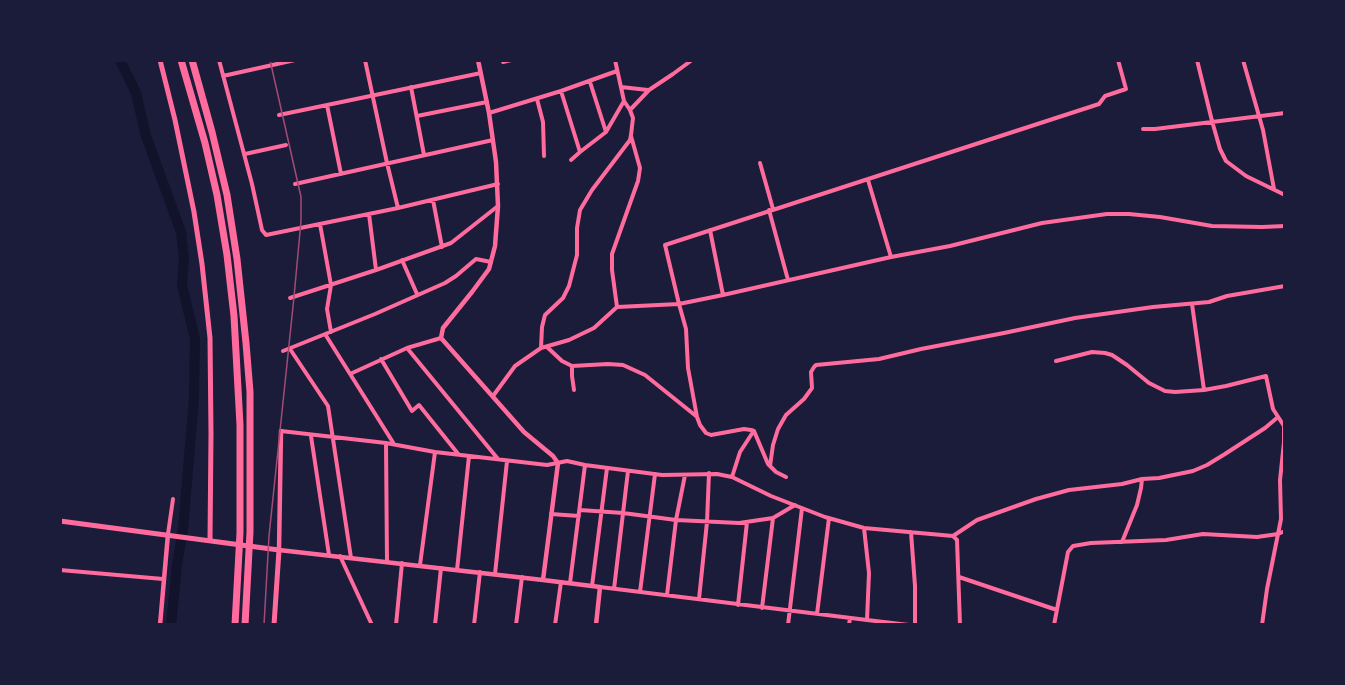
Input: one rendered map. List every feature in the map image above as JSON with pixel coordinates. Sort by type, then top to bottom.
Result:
[{"type":"highway","points":[[181,60],[215,184],[231,283],[240,398],[240,533],[235,625]]},
{"type":"highway","points":[[192,60],[222,170],[232,225],[246,343],[249,392],[250,532],[245,625]]},
{"type":"main road","points":[[160,60],[176,120],[195,220],[210,338],[212,434],[210,540]]},
{"type":"main road","points":[[60,520],[279,550],[274,625]]},
{"type":"street","points":[[219,60],[264,233],[269,235],[398,208],[498,183]]},
{"type":"street","points":[[223,76],[295,60]]},
{"type":"street","points":[[365,60],[398,208]]},
{"type":"street","points":[[478,60],[489,113],[498,183],[495,246],[489,269],[442,328],[441,338],[524,432],[553,456],[558,463],[543,579]]},
{"type":"street","points":[[503,60],[503,62],[511,60]]},
{"type":"street","points":[[541,348],[545,315],[563,298],[577,255],[580,210],[592,190],[630,140],[633,123],[630,110],[624,101],[615,60]]},
{"type":"street","points":[[630,110],[649,90],[692,60]]},
{"type":"street","points":[[754,431],[744,429],[708,435],[697,417],[688,368],[687,335],[665,244],[1098,104],[1105,96],[1126,89],[1118,60]]},
{"type":"street","points":[[1197,60],[1212,122],[1226,161],[1246,176],[1285,195]]},
{"type":"street","points":[[1243,60],[1259,116],[1274,189]]},
{"type":"street","points":[[489,113],[617,71]]},
{"type":"street","points":[[279,116],[481,73]]},
{"type":"street","points":[[590,81],[606,132]]},
{"type":"street","points":[[411,87],[424,155]]},
{"type":"street","points":[[621,87],[649,90]]},
{"type":"street","points":[[561,91],[579,152]]},
{"type":"street","points":[[537,99],[543,122],[544,156]]},
{"type":"street","points":[[571,160],[606,132],[613,124],[624,101]]},
{"type":"street","points":[[417,116],[487,102]]},
{"type":"street","points":[[327,105],[341,174]]},
{"type":"street","points":[[1143,129],[1285,113]]},
{"type":"street","points":[[617,307],[612,254],[638,181],[640,168],[631,135]]},
{"type":"street","points":[[295,184],[493,140]]},
{"type":"street","points":[[245,154],[286,145]]},
{"type":"street","points":[[760,163],[788,280]]},
{"type":"street","points":[[868,180],[891,257]]},
{"type":"street","points":[[433,200],[442,247]]},
{"type":"street","points":[[290,298],[442,247],[456,240],[498,206]]},
{"type":"street","points":[[369,214],[376,270]]},
{"type":"street","points":[[493,396],[515,366],[541,348],[569,340],[594,328],[617,307],[679,304],[891,257],[942,248],[1042,223],[1107,214],[1136,214],[1212,226],[1285,226]]},
{"type":"street","points":[[320,224],[331,285],[327,309],[331,332]]},
{"type":"street","points":[[710,230],[723,295]]},
{"type":"street","points":[[284,351],[451,280],[476,259],[492,262]]},
{"type":"street","points":[[402,260],[417,294]]},
{"type":"street","points":[[770,466],[778,429],[786,415],[804,399],[812,388],[812,369],[816,365],[879,359],[1075,318],[1212,301],[1227,296],[1285,286]]},
{"type":"street","points":[[1192,304],[1204,390]]},
{"type":"street","points":[[325,334],[395,445]]},
{"type":"street","points":[[350,374],[407,348],[441,338]]},
{"type":"street","points":[[547,346],[562,361],[572,366],[623,365],[645,375],[697,417]]},
{"type":"street","points":[[407,348],[498,460]]},
{"type":"street","points":[[290,349],[328,406],[351,558]]},
{"type":"street","points":[[1056,361],[1092,352],[1106,353],[1121,361],[1149,383],[1165,391],[1204,390],[1266,376],[1272,405],[1284,426],[1285,435],[1280,480],[1281,519],[1262,625]]},
{"type":"street","points":[[381,359],[412,411],[419,405],[459,455]]},
{"type":"street","points":[[572,366],[574,390]]},
{"type":"street","points":[[909,625],[790,612],[543,579],[279,550],[281,431],[547,465],[567,461],[655,474],[709,473],[732,477],[802,508],[864,528],[953,536],[977,520],[1069,490],[1181,475],[1193,471],[1207,465],[1265,428],[1278,417]]},
{"type":"street","points":[[754,431],[765,460],[776,472],[786,477]]},
{"type":"street","points":[[732,477],[740,452],[754,431]]},
{"type":"street","points":[[311,436],[329,555]]},
{"type":"street","points":[[386,443],[387,562]]},
{"type":"street","points":[[420,566],[435,452]]},
{"type":"street","points":[[457,570],[469,456]]},
{"type":"street","points":[[495,574],[507,461]]},
{"type":"street","points":[[570,583],[585,465]]},
{"type":"street","points":[[592,586],[607,468]]},
{"type":"street","points":[[614,589],[628,471]]},
{"type":"street","points":[[699,599],[707,522],[709,473]]},
{"type":"street","points":[[640,592],[655,474]]},
{"type":"street","points":[[667,595],[676,520],[685,475]]},
{"type":"street","points":[[1122,542],[1137,505],[1142,479]]},
{"type":"street","points":[[160,625],[173,499]]},
{"type":"street","points":[[551,514],[601,512],[676,520],[747,522],[773,518],[795,505]]},
{"type":"street","points":[[788,625],[802,508]]},
{"type":"street","points":[[762,608],[773,518]]},
{"type":"street","points":[[817,614],[829,518]]},
{"type":"street","points":[[738,605],[747,522]]},
{"type":"street","points":[[864,528],[869,573],[867,620]]},
{"type":"street","points":[[1054,625],[1070,548],[1080,544],[1166,540],[1197,535],[1252,537],[1285,531]]},
{"type":"street","points":[[911,532],[915,625]]},
{"type":"street","points":[[953,536],[957,540],[960,625]]},
{"type":"street","points":[[340,556],[372,625]]},
{"type":"street","points":[[396,625],[402,563]]},
{"type":"street","points":[[435,625],[441,568]]},
{"type":"street","points":[[60,570],[164,579]]},
{"type":"street","points":[[474,625],[480,572]]},
{"type":"street","points":[[516,625],[522,577]]},
{"type":"street","points":[[958,577],[1057,610]]},
{"type":"street","points":[[555,625],[561,582]]},
{"type":"street","points":[[596,625],[600,587]]},
{"type":"street","points":[[849,625],[850,618]]},
{"type":"waterway","points":[[120,60],[136,93],[146,136],[181,232],[184,258],[182,285],[195,339],[194,397],[183,529],[171,625]]},
{"type":"tram line","points":[[264,625],[269,536],[301,221],[301,197],[270,60]]}]
